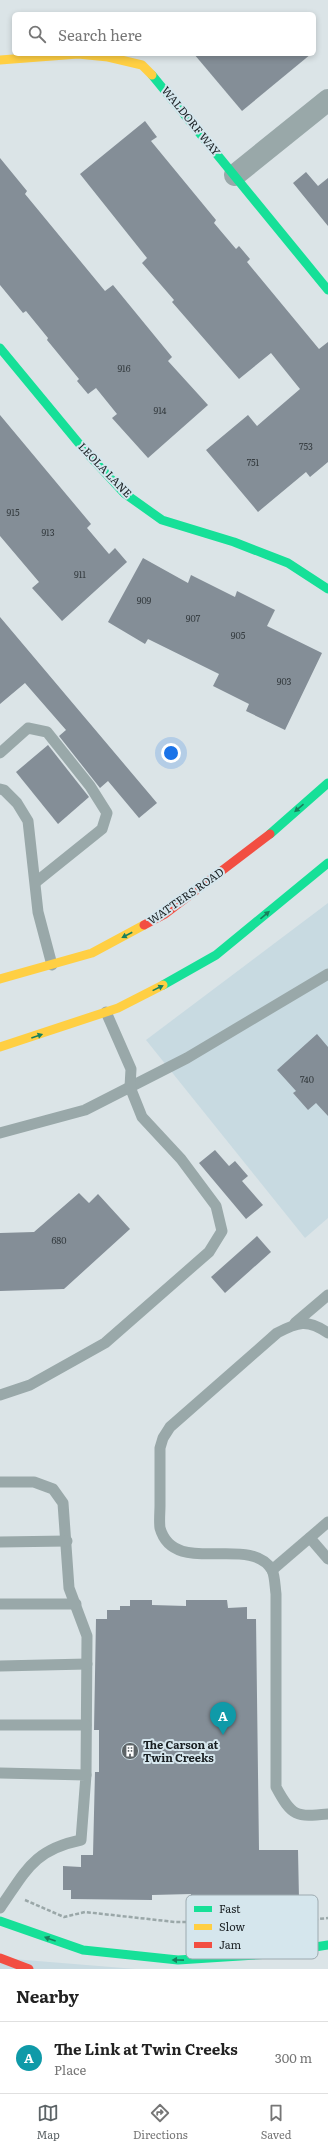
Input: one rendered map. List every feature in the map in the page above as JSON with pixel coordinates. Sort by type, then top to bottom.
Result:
[{"type":"street","name":"WALDORF WAY","points":[[0,60],[52,56]]},
{"type":"street","name":"WALDORF WAY","points":[[98,56],[142,65],[162,84],[328,290]]},
{"type":"street","points":[[235,175],[328,100]]},
{"type":"street","name":"LEOLA LANE","points":[[0,348],[86,452],[124,493],[162,520],[234,542],[288,563],[328,589]]},
{"type":"street","name":"WATTERS ROAD","points":[[0,979],[92,953],[165,914],[255,847],[328,783]]},
{"type":"street","points":[[0,1047],[106,1012],[164,984],[216,955],[328,863]]},
{"type":"street","points":[[0,1921],[83,1950],[178,1960],[194,1959]]},
{"type":"street","points":[[318,1947],[328,1945]]},
{"type":"street","points":[[0,1958],[29,1969]]},
{"type":"lane","points":[[0,753],[28,728],[47,732],[90,786],[107,813],[102,829],[36,882]]},
{"type":"lane","points":[[0,789],[4,790],[17,804],[28,821],[36,882],[38,912],[52,965]]},
{"type":"lane","points":[[0,1133],[85,1110],[187,1058],[328,974]]},
{"type":"lane","points":[[0,1395],[30,1386],[105,1343],[209,1252],[222,1231],[216,1206],[181,1159],[142,1117],[130,1087],[131,1069],[106,1012]]},
{"type":"lane","points":[[328,1295],[295,1323],[277,1333],[170,1427],[163,1438],[160,1448],[160,1528],[168,1541],[181,1551],[197,1554],[243,1553],[260,1558],[272,1570],[276,1594],[276,1787],[285,1806],[301,1816],[328,1814]]},
{"type":"lane","points":[[295,1323],[312,1324],[328,1333]]},
{"type":"lane","points":[[0,1482],[34,1482],[53,1489],[63,1503],[67,1541],[69,1588],[87,1636],[86,1775],[80,1840],[60,1844],[31,1863],[0,1908]]},
{"type":"lane","points":[[272,1570],[328,1522]]},
{"type":"lane","points":[[310,1538],[328,1559]]},
{"type":"lane","points":[[0,1542],[67,1541]]},
{"type":"lane","points":[[0,1604],[76,1604]]},
{"type":"lane","points":[[0,1666],[87,1664]]},
{"type":"lane","points":[[0,1725],[86,1725]]},
{"type":"lane","points":[[0,1773],[86,1775]]},
{"type":"path","points":[[9,1894],[64,1917],[85,1912],[186,1922]]},
{"type":"path","points":[[318,1919],[328,1918]]},
{"type":"shaded area","points":[[328,903],[328,1218],[305,1238],[146,1040]]},
{"type":"shaded area","points":[[0,1958],[136,1969],[0,1969]]},
{"type":"building","points":[[196,56],[309,56],[242,111]]},
{"type":"building","points":[[145,121],[157,137],[151,141],[216,220],[214,223],[236,249],[239,246],[250,259],[247,262],[319,349],[328,342],[328,462],[310,477],[306,472],[258,512],[206,450],[248,415],[257,426],[300,389],[271,353],[239,379],[172,302],[174,300],[142,263],[147,258],[80,174]]},
{"type":"building","points":[[0,158],[27,191],[25,194],[105,291],[113,285],[172,357],[168,361],[208,405],[148,458],[112,418],[117,414],[96,388],[88,394],[77,381],[79,379],[47,340],[48,338],[26,311],[23,313],[0,285]]},
{"type":"building","points":[[306,172],[318,186],[328,178],[328,226],[293,183]]},
{"type":"building","points":[[0,415],[91,524],[87,528],[109,554],[115,548],[127,562],[62,621],[32,588],[39,582],[0,536]]},
{"type":"building","points":[[143,558],[188,583],[191,575],[235,597],[237,591],[275,610],[267,626],[322,653],[285,730],[246,711],[249,704],[213,686],[219,674],[148,639],[145,644],[108,622]]},
{"type":"building","points":[[0,617],[157,803],[139,818],[108,781],[100,788],[59,736],[66,730],[25,683],[0,704]]},
{"type":"building","points":[[48,745],[89,797],[58,824],[16,772]]},
{"type":"building","points":[[317,1034],[328,1047],[328,1116],[316,1103],[308,1110],[293,1093],[296,1091],[277,1070]]},
{"type":"building","points":[[215,1150],[229,1166],[235,1161],[248,1176],[242,1181],[263,1205],[246,1219],[199,1163]]},
{"type":"building","points":[[79,1193],[89,1203],[98,1194],[130,1229],[64,1289],[0,1291],[0,1233],[34,1232]]},
{"type":"building","points":[[257,1236],[271,1252],[225,1293],[211,1277]]},
{"type":"building","points":[[130,1600],[152,1600],[152,1605],[186,1606],[186,1600],[227,1600],[228,1608],[247,1607],[247,1619],[256,1619],[259,1850],[298,1850],[299,1895],[191,1894],[152,1895],[152,1900],[71,1899],[71,1890],[63,1890],[63,1866],[81,1867],[81,1855],[93,1855],[95,1772],[99,1772],[99,1730],[94,1730],[96,1619],[107,1619],[107,1610],[120,1610],[120,1606],[130,1606]]},
{"type":"traffic: fast","points":[[152,75],[328,290]]},
{"type":"traffic: fast","points":[[0,348],[86,452],[124,493],[162,520],[234,542],[288,563],[328,589]]},
{"type":"traffic: fast","points":[[270,834],[328,783]]},
{"type":"traffic: fast","points":[[163,985],[216,955],[328,863]]},
{"type":"traffic: fast","points":[[0,1921],[83,1950],[178,1960],[194,1959]]},
{"type":"traffic: fast","points":[[318,1947],[328,1945]]},
{"type":"traffic: slow","points":[[0,60],[52,56]]},
{"type":"traffic: slow","points":[[98,56],[142,65],[152,75]]},
{"type":"traffic: slow","points":[[0,979],[92,953],[144,925]]},
{"type":"traffic: slow","points":[[0,1047],[118,1008],[163,985]]},
{"type":"traffic: jam","points":[[144,925],[165,914],[270,834]]},
{"type":"traffic: jam","points":[[0,1958],[29,1969]]},
{"type":"place","name":"The Link at Twin Creeks","points":[[223,1735]]},
{"type":"place","name":"The Carson at Twin Creeks","points":[[130,1751]]}]
